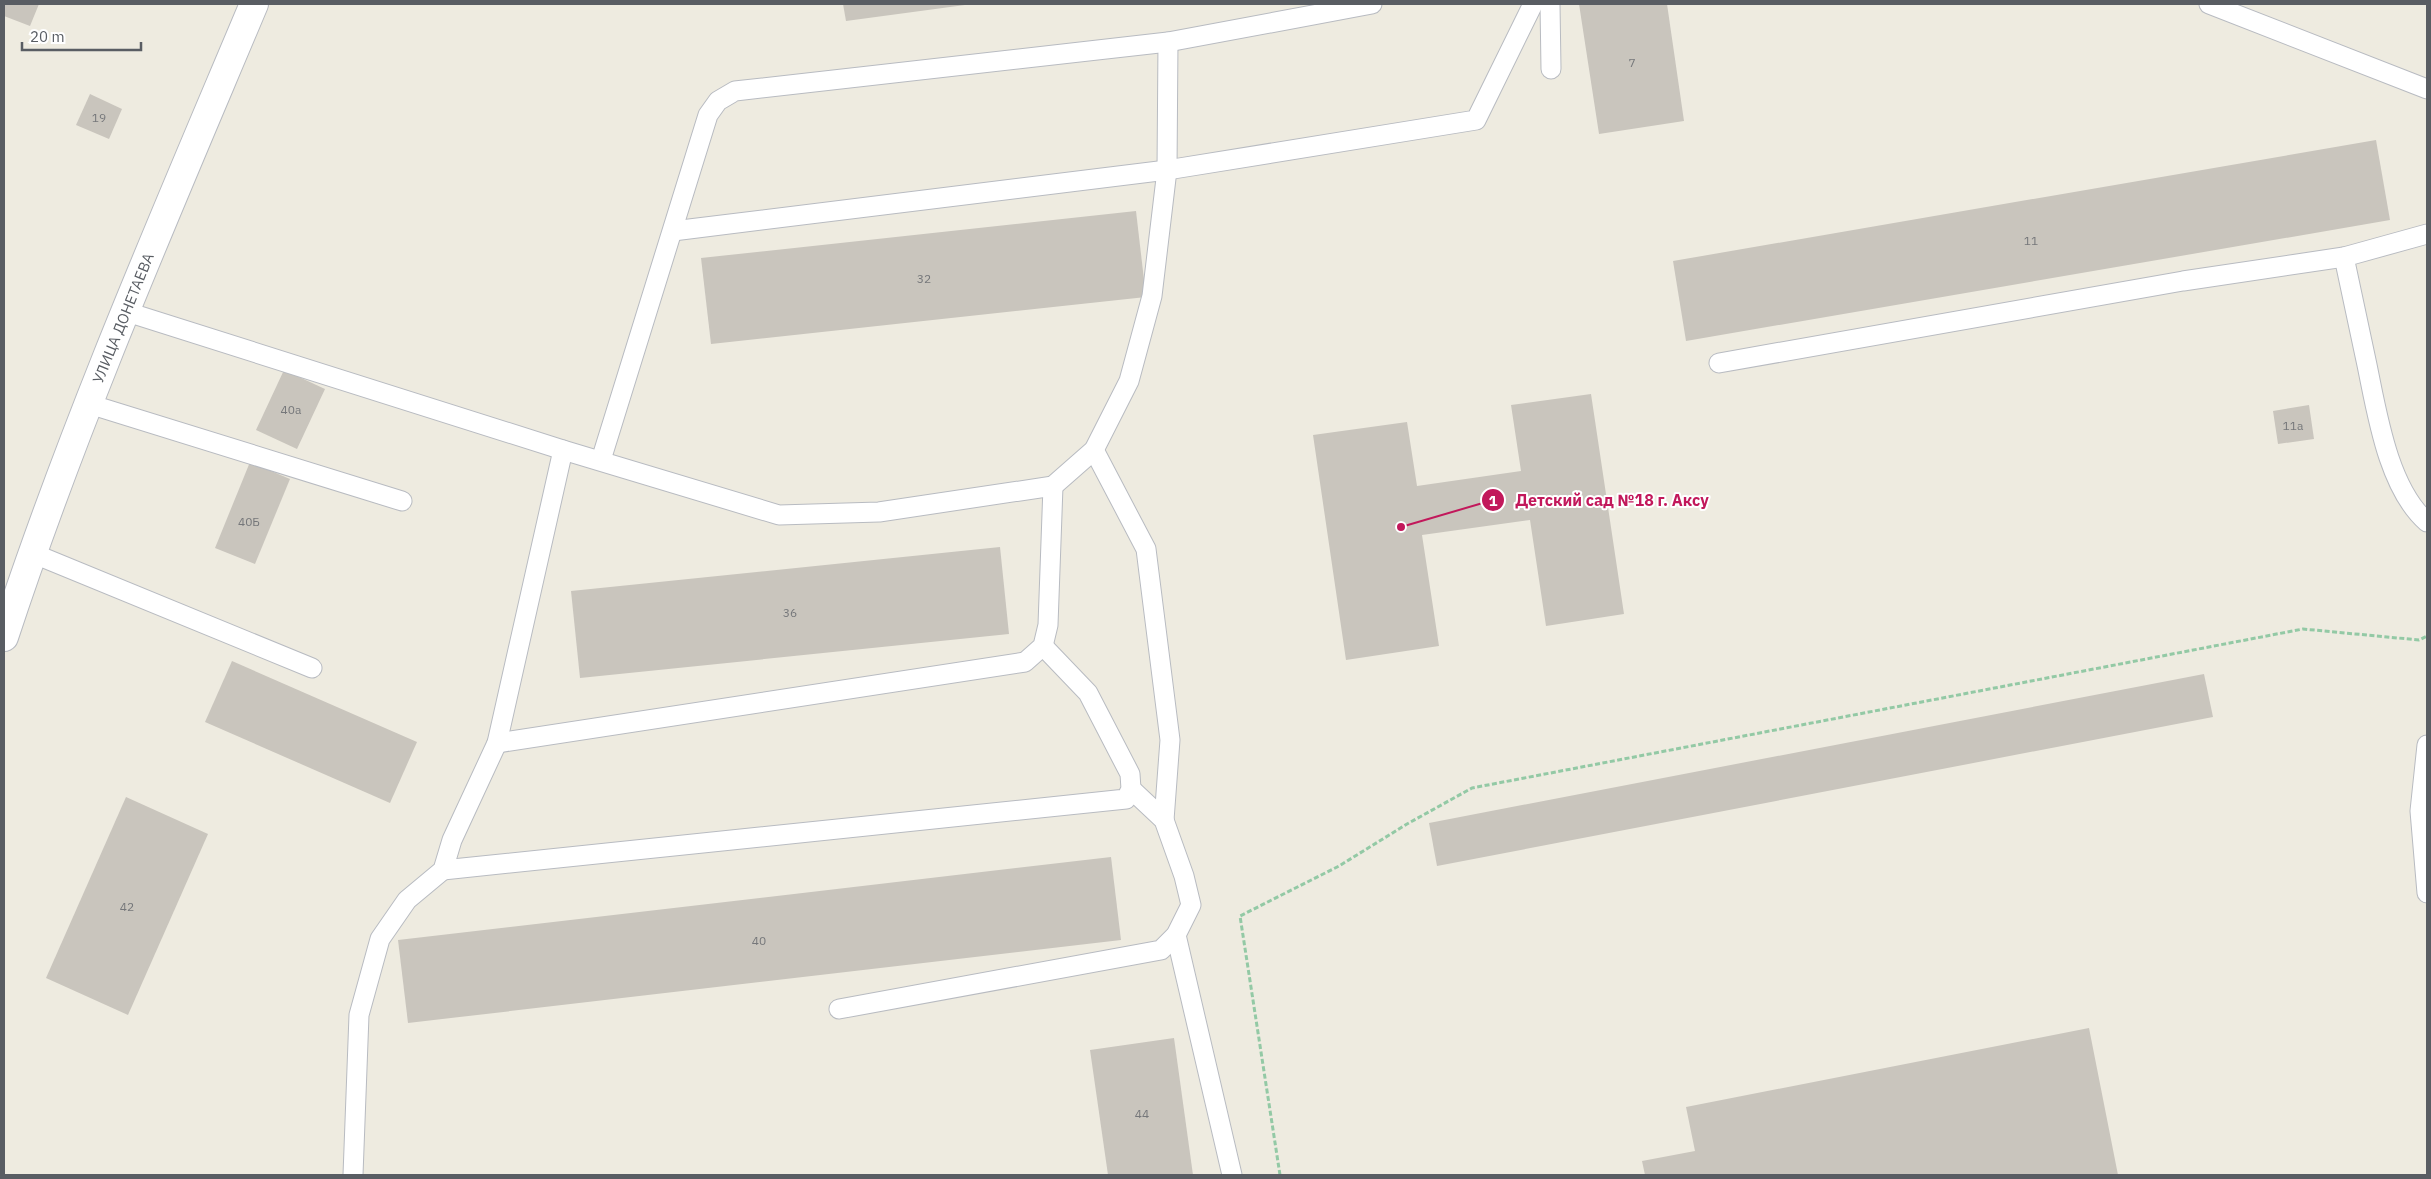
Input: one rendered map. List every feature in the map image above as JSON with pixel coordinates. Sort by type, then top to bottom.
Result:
[{"type":"street","name":"УЛИЦА ДОНЕТАЕВА","points":[[4,637],[32,552],[124,311],[254,4]]},
{"type":"lane","points":[[601,460],[708,115],[718,100],[734,91],[1168,42],[1372,4]]},
{"type":"lane","points":[[672,231],[1167,170],[1476,120],[1533,4]]},
{"type":"lane","points":[[1550,4],[1551,69]]},
{"type":"lane","points":[[2209,4],[2427,89]]},
{"type":"lane","points":[[124,311],[564,450],[779,515],[879,512],[1053,486],[1094,450],[1129,380],[1152,296],[1167,170],[1168,42]]},
{"type":"lane","points":[[1719,363],[2183,281],[2344,257],[2427,234]]},
{"type":"lane","points":[[2344,257],[2383,442],[2398,480],[2420,516],[2427,522]]},
{"type":"lane","points":[[89,404],[402,501]]},
{"type":"lane","points":[[353,1175],[359,1015],[380,939],[407,900],[443,870],[452,840],[497,743],[564,450]]},
{"type":"lane","points":[[839,1009],[1161,950],[1176,935],[1190,905],[1184,876],[1164,820],[1170,740],[1146,550],[1094,450]]},
{"type":"lane","points":[[497,743],[1025,662],[1043,646],[1048,625],[1053,486]]},
{"type":"lane","points":[[32,552],[312,668]]},
{"type":"lane","points":[[443,870],[1126,799],[1131,789],[1130,774],[1088,693],[1043,646]]},
{"type":"lane","points":[[2427,745],[2420,810],[2427,893]]},
{"type":"lane","points":[[1131,789],[1164,820]]},
{"type":"lane","points":[[1176,935],[1232,1175]]},
{"type":"path","points":[[1280,1175],[1240,916],[1339,866],[1407,824],[1472,788],[2302,629],[2419,640],[2427,636]]},
{"type":"building","points":[[4,4],[39,4],[30,26],[4,16]]},
{"type":"building","points":[[843,4],[965,4],[965,5],[846,21]]},
{"type":"building","points":[[1579,4],[1667,4],[1684,121],[1599,134]]},
{"type":"building","points":[[90,94],[122,109],[109,139],[76,125]]},
{"type":"building","points":[[2376,140],[2390,220],[1686,341],[1673,261]]},
{"type":"building","points":[[1136,211],[1146,297],[711,344],[701,258]]},
{"type":"building","points":[[284,370],[325,389],[297,449],[256,430]]},
{"type":"building","points":[[1591,394],[1624,614],[1546,626],[1530,520],[1422,535],[1439,646],[1346,660],[1313,435],[1407,422],[1417,486],[1521,471],[1511,405]]},
{"type":"building","points":[[2309,405],[2314,439],[2278,444],[2273,411]]},
{"type":"building","points":[[250,462],[290,479],[255,564],[215,548]]},
{"type":"building","points":[[1000,547],[1009,634],[580,678],[571,591]]},
{"type":"building","points":[[232,661],[417,742],[390,803],[205,722]]},
{"type":"building","points":[[2204,674],[2213,717],[1437,866],[1429,823]]},
{"type":"building","points":[[126,797],[208,834],[128,1015],[46,978]]},
{"type":"building","points":[[1111,857],[1121,940],[408,1023],[398,940]]},
{"type":"building","points":[[2089,1028],[2118,1175],[1645,1175],[1642,1161],[1695,1151],[1686,1107]]},
{"type":"building","points":[[1174,1038],[1193,1175],[1108,1175],[1090,1050]]},
{"type":"place","name":"Детский сад №18 г. Аксу","points":[[1401,527]]}]
